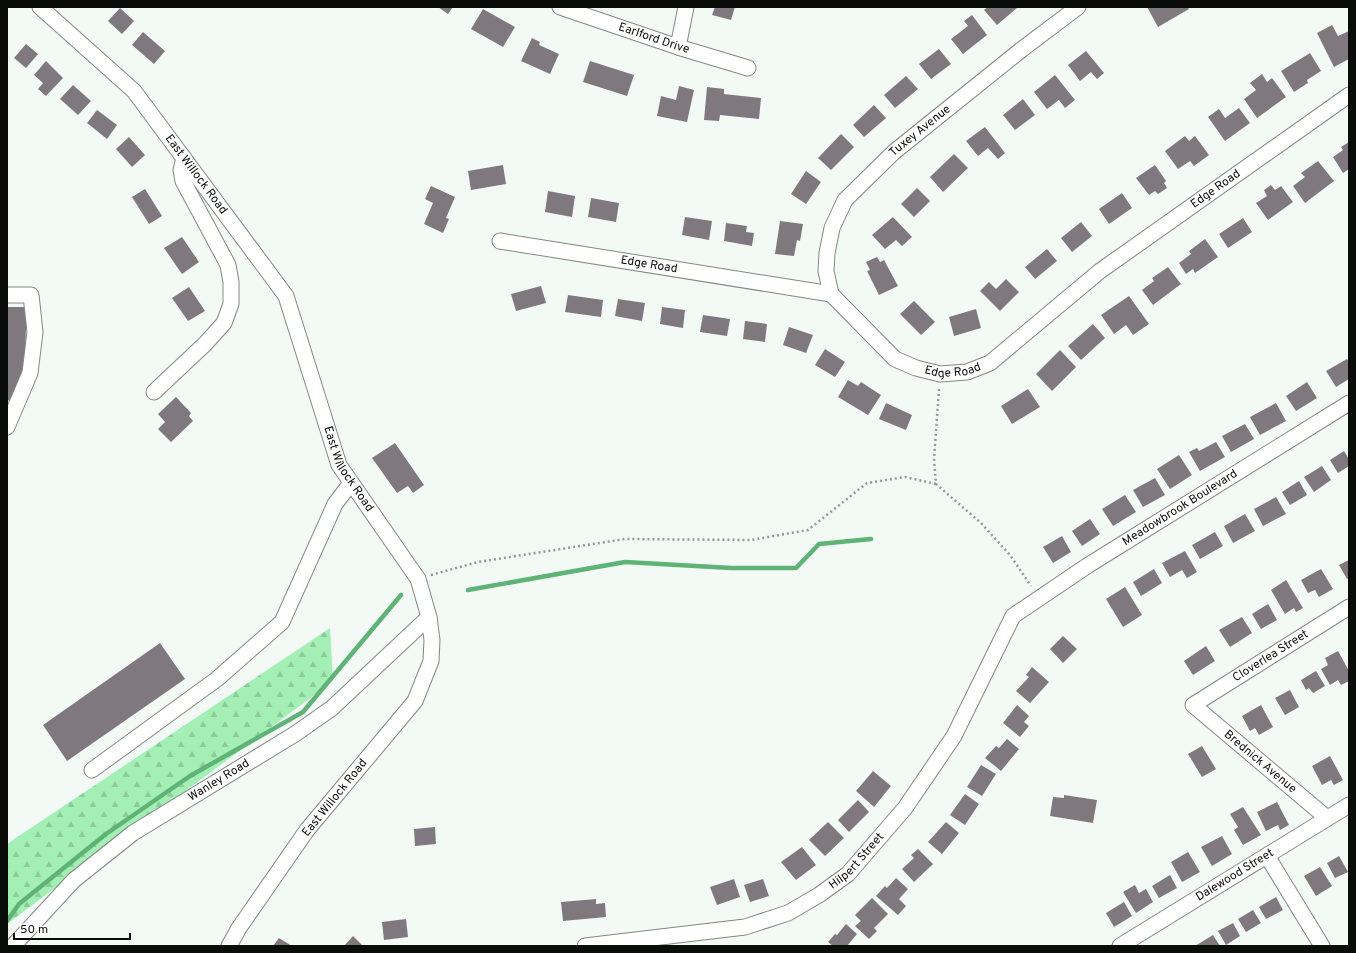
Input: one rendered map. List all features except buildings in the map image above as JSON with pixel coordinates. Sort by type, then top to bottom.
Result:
[{"type":"street","name":"East Willock Road","points":[[40,7],[134,91],[286,296],[339,465],[418,579],[429,617],[432,640],[431,661],[415,701],[307,830],[239,928],[229,946]]},
{"type":"street","name":"Earlford Drive","points":[[560,7],[678,47],[748,68]]},
{"type":"street","points":[[678,47],[686,7]]},
{"type":"street","name":"Tuxey Avenue","points":[[831,294],[826,271],[827,253],[832,228],[845,200],[894,152],[1021,50],[1078,7]]},
{"type":"street","name":"Edge Road","points":[[500,241],[831,294],[895,359],[916,368],[940,374],[967,372],[990,363],[1100,271],[1349,95]]},
{"type":"street","points":[[154,392],[205,344],[224,323],[231,304],[231,282],[228,265],[183,181],[181,170],[184,158]]},
{"type":"street","points":[[7,295],[31,295],[35,332],[30,373],[7,426]]},
{"type":"street","name":"Meadowbrook Boulevard","points":[[1013,616],[1087,566],[1349,403]]},
{"type":"street","points":[[92,770],[217,679],[282,622],[335,504],[351,483]]},
{"type":"street","name":"Cloverlea Street","points":[[1193,705],[1349,607]]},
{"type":"street","name":"Hilpert Street","points":[[585,946],[655,942],[745,927],[788,913],[820,895],[848,874],[905,808],[954,736],[1013,616]]},
{"type":"street","name":"Wanley Road","points":[[13,946],[74,880],[133,833],[295,734],[320,717],[332,708],[429,617]]},
{"type":"street","name":"Brednick Avenue","points":[[1193,705],[1327,818]]},
{"type":"street","name":"Dalewood Street","points":[[1120,946],[1349,805]]},
{"type":"street","points":[[1267,856],[1322,946]]},
{"type":"path","points":[[936,484],[934,459],[940,374]]},
{"type":"path","points":[[418,579],[478,562],[625,539],[751,540],[808,530],[867,482],[905,477],[936,484],[981,523],[1010,555],[1039,598]]},
{"type":"green space","points":[[330,628],[333,681],[7,924],[7,844]]},
{"type":"waterway","points":[[468,590],[625,562],[731,568],[796,568],[819,544],[871,539]]},
{"type":"waterway","points":[[7,921],[19,904],[106,834],[190,776],[303,712],[401,595]]}]
